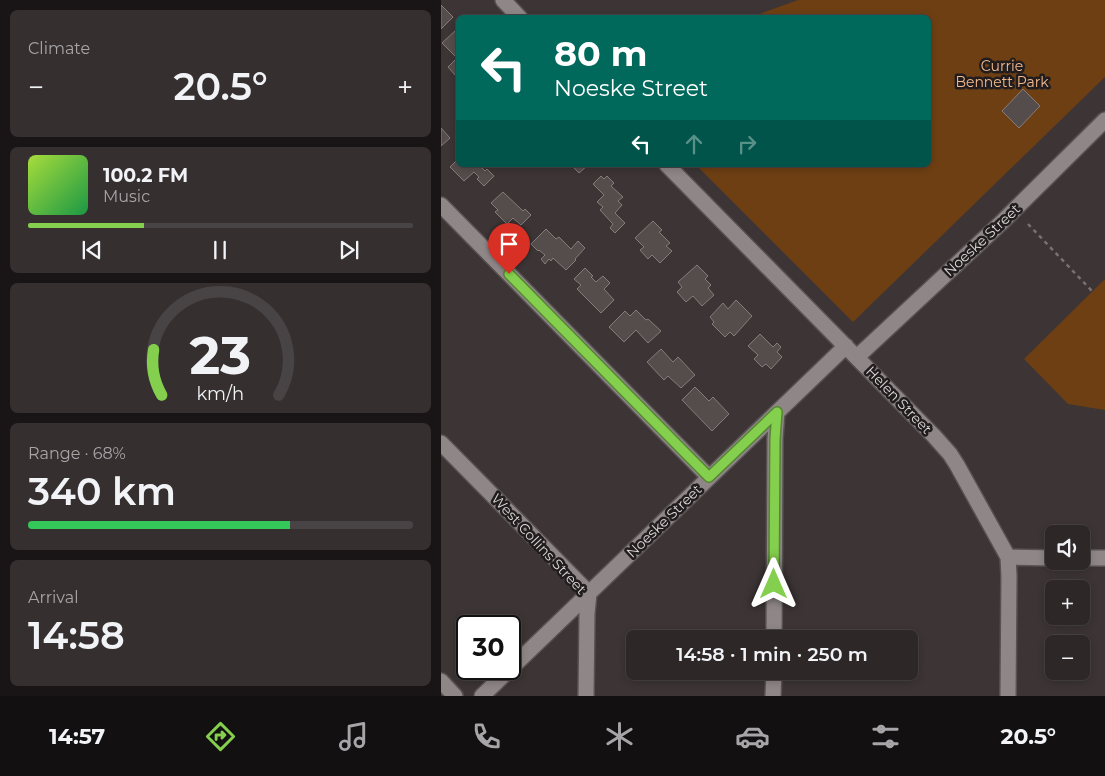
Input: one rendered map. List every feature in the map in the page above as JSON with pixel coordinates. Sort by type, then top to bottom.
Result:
[{"type":"street","points":[[503,0],[517,15]]},
{"type":"street","name":"Noeske Street","points":[[857,357],[1002,222],[1105,120]]},
{"type":"street","name":"Helen Street","points":[[669,167],[950,454],[1008,557],[1008,696]]},
{"type":"street","points":[[441,206],[709,477]]},
{"type":"street","name":"Noeske Street","points":[[482,696],[846,346]]},
{"type":"street","points":[[774,630],[775,439],[777,412]]},
{"type":"street","name":"West Collins Street","points":[[441,443],[589,593],[586,696]]},
{"type":"street","points":[[1008,557],[1045,558]]},
{"type":"street","points":[[1090,558],[1105,558]]},
{"type":"street","points":[[773,696],[774,680]]},
{"type":"street","points":[[441,681],[455,696]]},
{"type":"path","points":[[1028,224],[1093,291]]},
{"type":"green space","name":"Currie Bennett Park","points":[[798,0],[1105,0],[1105,77],[853,322],[698,167],[931,167],[931,15],[757,15]]},
{"type":"green space","points":[[1105,279],[1105,410],[1068,404],[1024,359]]},
{"type":"building","points":[[441,5],[453,17],[441,29]]},
{"type":"building","points":[[456,30],[456,57],[442,43]]},
{"type":"building","points":[[456,59],[456,76],[448,67]]},
{"type":"building","points":[[1023,89],[1040,106],[1019,128],[1002,111]]},
{"type":"building","points":[[441,128],[450,138],[441,146]]},
{"type":"building","points":[[456,161],[456,167],[481,167],[485,171],[487,169],[494,176],[484,186],[477,179],[479,177],[474,172],[464,181],[450,167]]},
{"type":"building","points":[[573,167],[586,167],[579,173]]},
{"type":"building","points":[[601,176],[604,179],[607,176],[614,183],[611,186],[623,197],[618,201],[622,205],[615,213],[625,223],[615,233],[610,228],[613,224],[600,210],[603,207],[597,202],[604,195],[593,184]]},
{"type":"building","points":[[503,192],[523,211],[525,209],[531,215],[521,225],[513,218],[507,224],[495,212],[498,210],[491,203]]},
{"type":"building","points":[[653,221],[662,230],[659,232],[670,243],[666,246],[672,251],[660,263],[652,255],[648,259],[640,250],[644,247],[635,238]]},
{"type":"building","points":[[546,229],[556,239],[559,237],[571,249],[578,241],[585,248],[566,270],[553,258],[551,261],[549,259],[545,264],[541,259],[545,255],[531,244]]},
{"type":"building","points":[[697,265],[708,276],[705,279],[711,285],[708,288],[714,295],[702,306],[693,296],[686,302],[677,292],[682,287],[678,282]]},
{"type":"building","points":[[585,268],[596,282],[603,276],[610,283],[604,289],[614,300],[601,313],[577,289],[581,285],[574,279]]},
{"type":"building","points":[[736,300],[752,316],[734,336],[730,332],[725,337],[712,324],[714,322],[710,317],[723,303],[728,309]]},
{"type":"building","points":[[636,310],[661,331],[648,343],[636,330],[624,342],[609,327],[625,311],[630,316]]},
{"type":"building","points":[[760,334],[773,347],[777,343],[781,347],[777,352],[782,357],[771,369],[766,364],[762,367],[754,359],[758,355],[748,346]]},
{"type":"building","points":[[661,349],[673,362],[678,357],[695,375],[681,388],[668,376],[664,380],[647,362]]},
{"type":"building","points":[[695,387],[709,401],[713,397],[729,414],[712,431],[682,400]]},
{"type":"route","points":[[509,274],[709,477],[777,412],[775,439],[774,584]]}]
